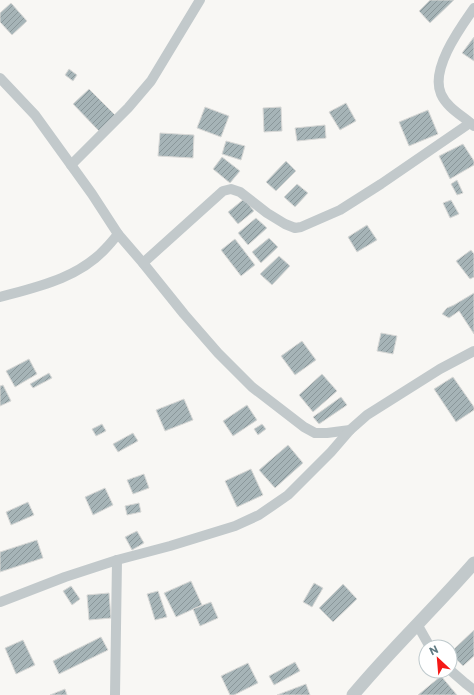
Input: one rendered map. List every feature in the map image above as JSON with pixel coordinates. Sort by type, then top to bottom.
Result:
[{"type":"street","points":[[71,165],[128,108],[151,81],[200,0]]},
{"type":"street","points":[[143,264],[223,192],[231,189],[240,192],[285,224],[295,228],[340,210],[472,125],[450,107],[441,95],[438,83],[443,59],[460,28],[474,8]]},
{"type":"street","points":[[0,78],[35,115],[92,194],[118,234],[218,353],[252,387],[304,427],[315,433],[350,430]]},
{"type":"street","points":[[0,298],[54,282],[73,273],[88,264],[106,249],[118,234]]},
{"type":"street","points":[[0,602],[65,577],[117,560],[177,544],[235,526],[259,515],[288,495],[331,452],[350,430],[367,415],[440,369],[474,351]]},
{"type":"street","points":[[115,695],[117,560]]},
{"type":"street","points":[[353,695],[375,669],[474,563]]},
{"type":"street","points":[[417,624],[425,639]]},
{"type":"street","points":[[458,677],[474,690]]},
{"type":"building","points":[[430,0],[454,0],[430,23],[419,11]]},
{"type":"building","points":[[11,3],[27,21],[12,35],[0,22],[0,13]]},
{"type":"building","points":[[474,37],[474,61],[462,53]]},
{"type":"building","points":[[69,69],[77,75],[73,81],[65,75]]},
{"type":"building","points":[[89,89],[116,116],[100,132],[73,104]]},
{"type":"building","points":[[346,103],[356,121],[340,130],[329,112]]},
{"type":"building","points":[[205,107],[229,116],[221,137],[197,128]]},
{"type":"building","points":[[281,107],[282,131],[264,132],[263,108]]},
{"type":"building","points":[[428,110],[438,134],[409,146],[399,122]]},
{"type":"building","points":[[325,125],[326,138],[297,141],[295,128]]},
{"type":"building","points":[[160,133],[194,135],[193,158],[158,156]]},
{"type":"building","points":[[226,141],[245,146],[241,160],[222,154]]},
{"type":"building","points":[[463,144],[474,161],[474,165],[450,179],[439,156]]},
{"type":"building","points":[[222,157],[240,171],[230,183],[213,169]]},
{"type":"building","points":[[286,161],[296,171],[276,191],[266,182]]},
{"type":"building","points":[[457,180],[463,193],[457,195],[451,184]]},
{"type":"building","points":[[297,184],[308,193],[295,207],[284,197]]},
{"type":"building","points":[[244,199],[254,211],[238,224],[228,212]]},
{"type":"building","points":[[451,200],[459,214],[450,218],[443,203]]},
{"type":"building","points":[[256,218],[267,228],[248,245],[238,233]]},
{"type":"building","points":[[367,225],[377,240],[357,252],[348,237]]},
{"type":"building","points":[[269,238],[278,247],[261,263],[252,252]]},
{"type":"building","points":[[235,239],[255,265],[241,276],[221,250]]},
{"type":"building","points":[[471,250],[474,254],[474,277],[470,279],[456,261]]},
{"type":"building","points":[[279,256],[290,266],[272,285],[260,274]]},
{"type":"building","points":[[474,293],[474,334],[459,311],[449,318],[442,314],[447,308]]},
{"type":"building","points":[[381,333],[397,336],[393,354],[377,351]]},
{"type":"building","points":[[302,341],[316,360],[295,375],[281,356]]},
{"type":"building","points":[[29,359],[37,374],[15,387],[6,371]]},
{"type":"building","points":[[49,373],[52,378],[33,388],[30,384]]},
{"type":"building","points":[[322,374],[337,391],[313,412],[299,395]]},
{"type":"building","points":[[453,377],[474,407],[474,410],[456,422],[434,389]]},
{"type":"building","points":[[3,385],[11,401],[0,406],[0,386]]},
{"type":"building","points":[[341,397],[347,405],[319,424],[313,417]]},
{"type":"building","points":[[184,399],[193,420],[165,431],[156,410]]},
{"type":"building","points":[[247,405],[257,420],[233,436],[223,421]]},
{"type":"building","points":[[102,424],[106,431],[96,436],[92,429]]},
{"type":"building","points":[[262,424],[266,429],[258,435],[254,429]]},
{"type":"building","points":[[133,433],[138,441],[118,452],[113,444]]},
{"type":"building","points":[[288,445],[303,463],[275,488],[259,470]]},
{"type":"building","points":[[251,469],[263,495],[237,507],[225,481]]},
{"type":"building","points":[[144,474],[149,488],[133,494],[127,480]]},
{"type":"building","points":[[105,488],[113,505],[93,515],[85,497]]},
{"type":"building","points":[[28,502],[34,515],[11,525],[6,512]]},
{"type":"building","points":[[139,503],[141,512],[127,515],[125,506]]},
{"type":"building","points":[[137,531],[144,543],[132,550],[125,537]]},
{"type":"building","points":[[37,540],[43,558],[0,572],[0,552]]},
{"type":"building","points":[[191,581],[202,605],[176,617],[164,593]]},
{"type":"building","points":[[314,583],[323,588],[312,607],[303,602]]},
{"type":"building","points":[[343,584],[357,599],[333,622],[319,608]]},
{"type":"building","points":[[71,586],[80,599],[72,605],[63,591]]},
{"type":"building","points":[[158,591],[167,617],[155,620],[147,594]]},
{"type":"building","points":[[109,593],[111,618],[89,620],[87,595]]},
{"type":"building","points":[[211,602],[218,618],[200,626],[193,609]]},
{"type":"building","points":[[474,630],[474,656],[463,666],[458,661],[458,645]]},
{"type":"building","points":[[101,637],[108,650],[59,674],[53,661]]},
{"type":"building","points":[[23,640],[35,665],[16,674],[5,648]]},
{"type":"building","points":[[295,662],[300,671],[274,685],[269,676]]},
{"type":"building","points":[[248,663],[258,683],[234,695],[230,695],[221,676]]},
{"type":"building","points":[[437,679],[444,679],[457,695],[418,695]]},
{"type":"building","points":[[306,684],[310,695],[277,695]]},
{"type":"building","points":[[65,689],[67,695],[50,695]]}]
